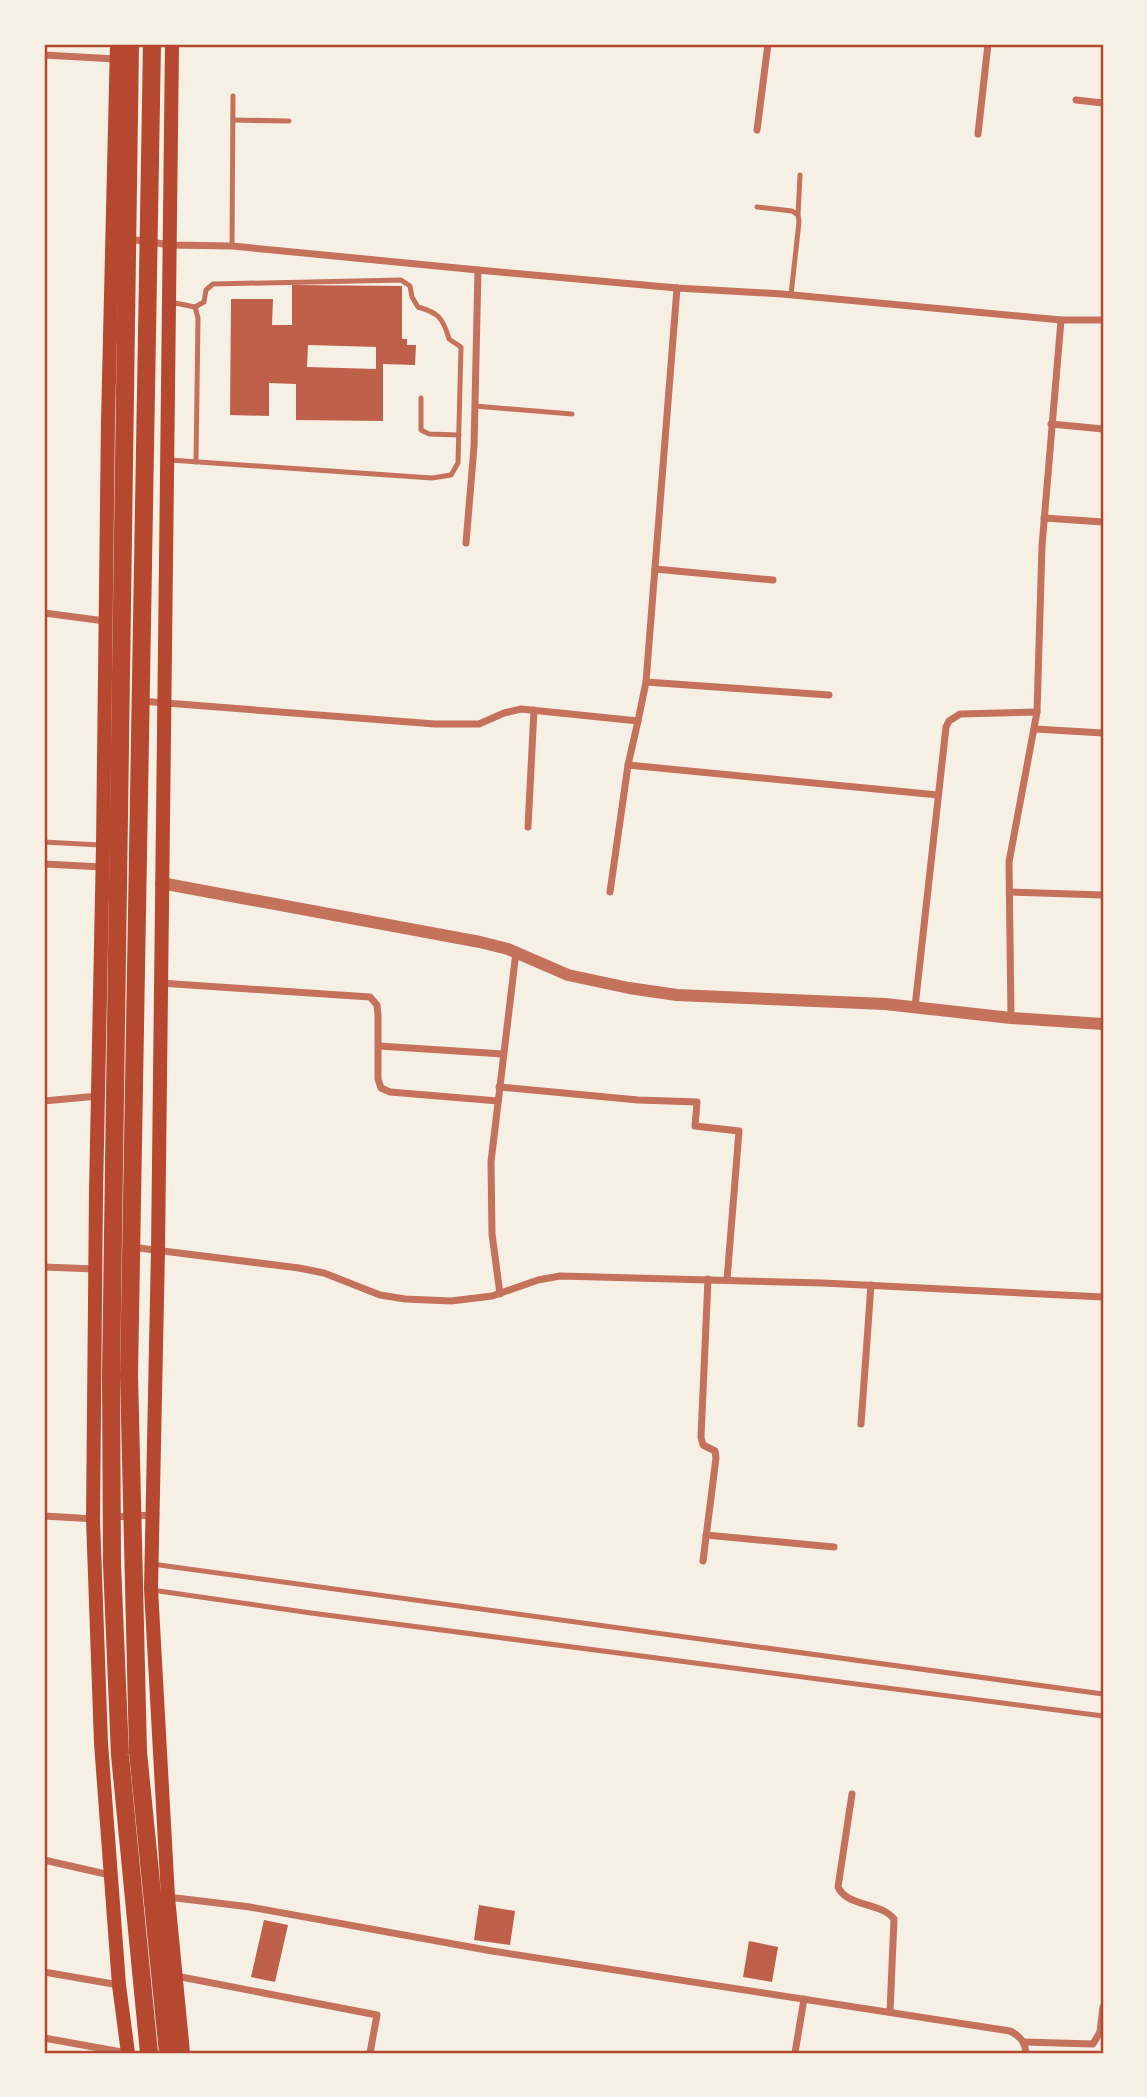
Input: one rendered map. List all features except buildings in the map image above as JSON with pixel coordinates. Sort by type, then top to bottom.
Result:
[{"type":"highway","points":[[130,44],[111,1376],[112,1564],[120,1755],[149,2053]]},
{"type":"highway","points":[[152,44],[129,1375],[138,1752],[168,2053]]},
{"type":"main road","points":[[117,44],[95,1244],[93,1519],[105,1790],[119,1985],[128,2053]]},
{"type":"main road","points":[[172,44],[158,1250],[151,1589],[168,1897],[183,2053]]},
{"type":"main road","points":[[103,846],[161,849]]},
{"type":"main road","points":[[105,1790],[162,1786]]},
{"type":"main road","points":[[126,2034],[181,2036]]},
{"type":"street","points":[[757,130],[768,44]]},
{"type":"street","points":[[978,134],[988,44]]},
{"type":"street","points":[[44,55],[117,59]]},
{"type":"street","points":[[1076,100],[1103,103]]},
{"type":"street","points":[[113,237],[171,245],[232,246],[677,288],[791,295],[1061,320],[1103,320]]},
{"type":"street","points":[[466,543],[475,406],[478,270]]},
{"type":"street","points":[[610,892],[628,765],[646,682],[677,288]]},
{"type":"street","points":[[1011,1018],[1009,862],[1037,712],[1044,518],[1061,320]]},
{"type":"street","points":[[1051,424],[1103,429]]},
{"type":"street","points":[[1044,518],[1103,522]]},
{"type":"street","points":[[655,569],[773,580]]},
{"type":"street","points":[[44,613],[106,621]]},
{"type":"street","points":[[646,682],[829,695]]},
{"type":"street","points":[[104,699],[466,725],[489,721],[513,710],[638,721]]},
{"type":"street","points":[[528,827],[534,710]]},
{"type":"street","points":[[915,1007],[946,727],[954,717],[969,713],[1037,712]]},
{"type":"street","points":[[1035,729],[1103,733]]},
{"type":"street","points":[[628,765],[938,795]]},
{"type":"street","points":[[44,864],[103,867]]},
{"type":"street","points":[[161,883],[480,942],[516,953],[568,975],[629,988],[677,995],[885,1004],[1011,1018],[1103,1024]]},
{"type":"street","points":[[1010,892],[1103,895]]},
{"type":"street","points":[[500,1294],[492,1234],[490,1183],[516,953]]},
{"type":"street","points":[[160,983],[370,997],[377,1005],[379,1084],[385,1091],[498,1101]]},
{"type":"street","points":[[379,1046],[503,1054]]},
{"type":"street","points":[[499,1087],[629,1100],[697,1102],[695,1126],[739,1131],[727,1280]]},
{"type":"street","points":[[44,1101],[98,1096]]},
{"type":"street","points":[[95,1244],[299,1268],[324,1273],[380,1295],[405,1299],[451,1301],[500,1294],[538,1280],[560,1276],[871,1285],[1103,1297]]},
{"type":"street","points":[[44,1267],[95,1269]]},
{"type":"street","points":[[702,1561],[716,1458],[715,1451],[703,1445],[701,1437],[708,1279]]},
{"type":"street","points":[[861,1424],[871,1285]]},
{"type":"street","points":[[44,1516],[93,1519],[153,1515]]},
{"type":"street","points":[[706,1535],[834,1547]]},
{"type":"street","points":[[852,1794],[838,1887],[842,1895],[888,1912],[894,1919],[890,2012]]},
{"type":"street","points":[[44,1860],[111,1875]]},
{"type":"street","points":[[168,1897],[250,1907],[492,1951],[1010,2031],[1020,2036],[1026,2053]]},
{"type":"street","points":[[44,1972],[119,1985]]},
{"type":"street","points":[[176,1976],[377,2015],[370,2053]]},
{"type":"street","points":[[795,2053],[804,1999]]},
{"type":"street","points":[[1024,2042],[1093,2044],[1100,2032],[1103,2007]]},
{"type":"street","points":[[44,2038],[128,2053]]},
{"type":"lane","points":[[232,246],[233,96]]},
{"type":"lane","points":[[233,120],[289,121]]},
{"type":"lane","points":[[791,295],[799,222],[800,174]]},
{"type":"lane","points":[[757,207],[792,211],[798,215]]},
{"type":"lane","points":[[167,459],[442,478],[452,475],[456,469],[459,435],[461,347],[449,339],[444,322],[433,312],[418,307],[410,286],[401,280],[213,284],[206,290],[204,302],[195,307],[170,302]]},
{"type":"lane","points":[[195,307],[198,318],[196,462]]},
{"type":"lane","points":[[421,398],[421,430],[429,434],[459,435]]},
{"type":"lane","points":[[475,406],[572,414]]},
{"type":"lane","points":[[44,842],[103,846]]},
{"type":"lane","points":[[152,1563],[1103,1694]]},
{"type":"lane","points":[[151,1589],[311,1613],[1103,1716]]}]
